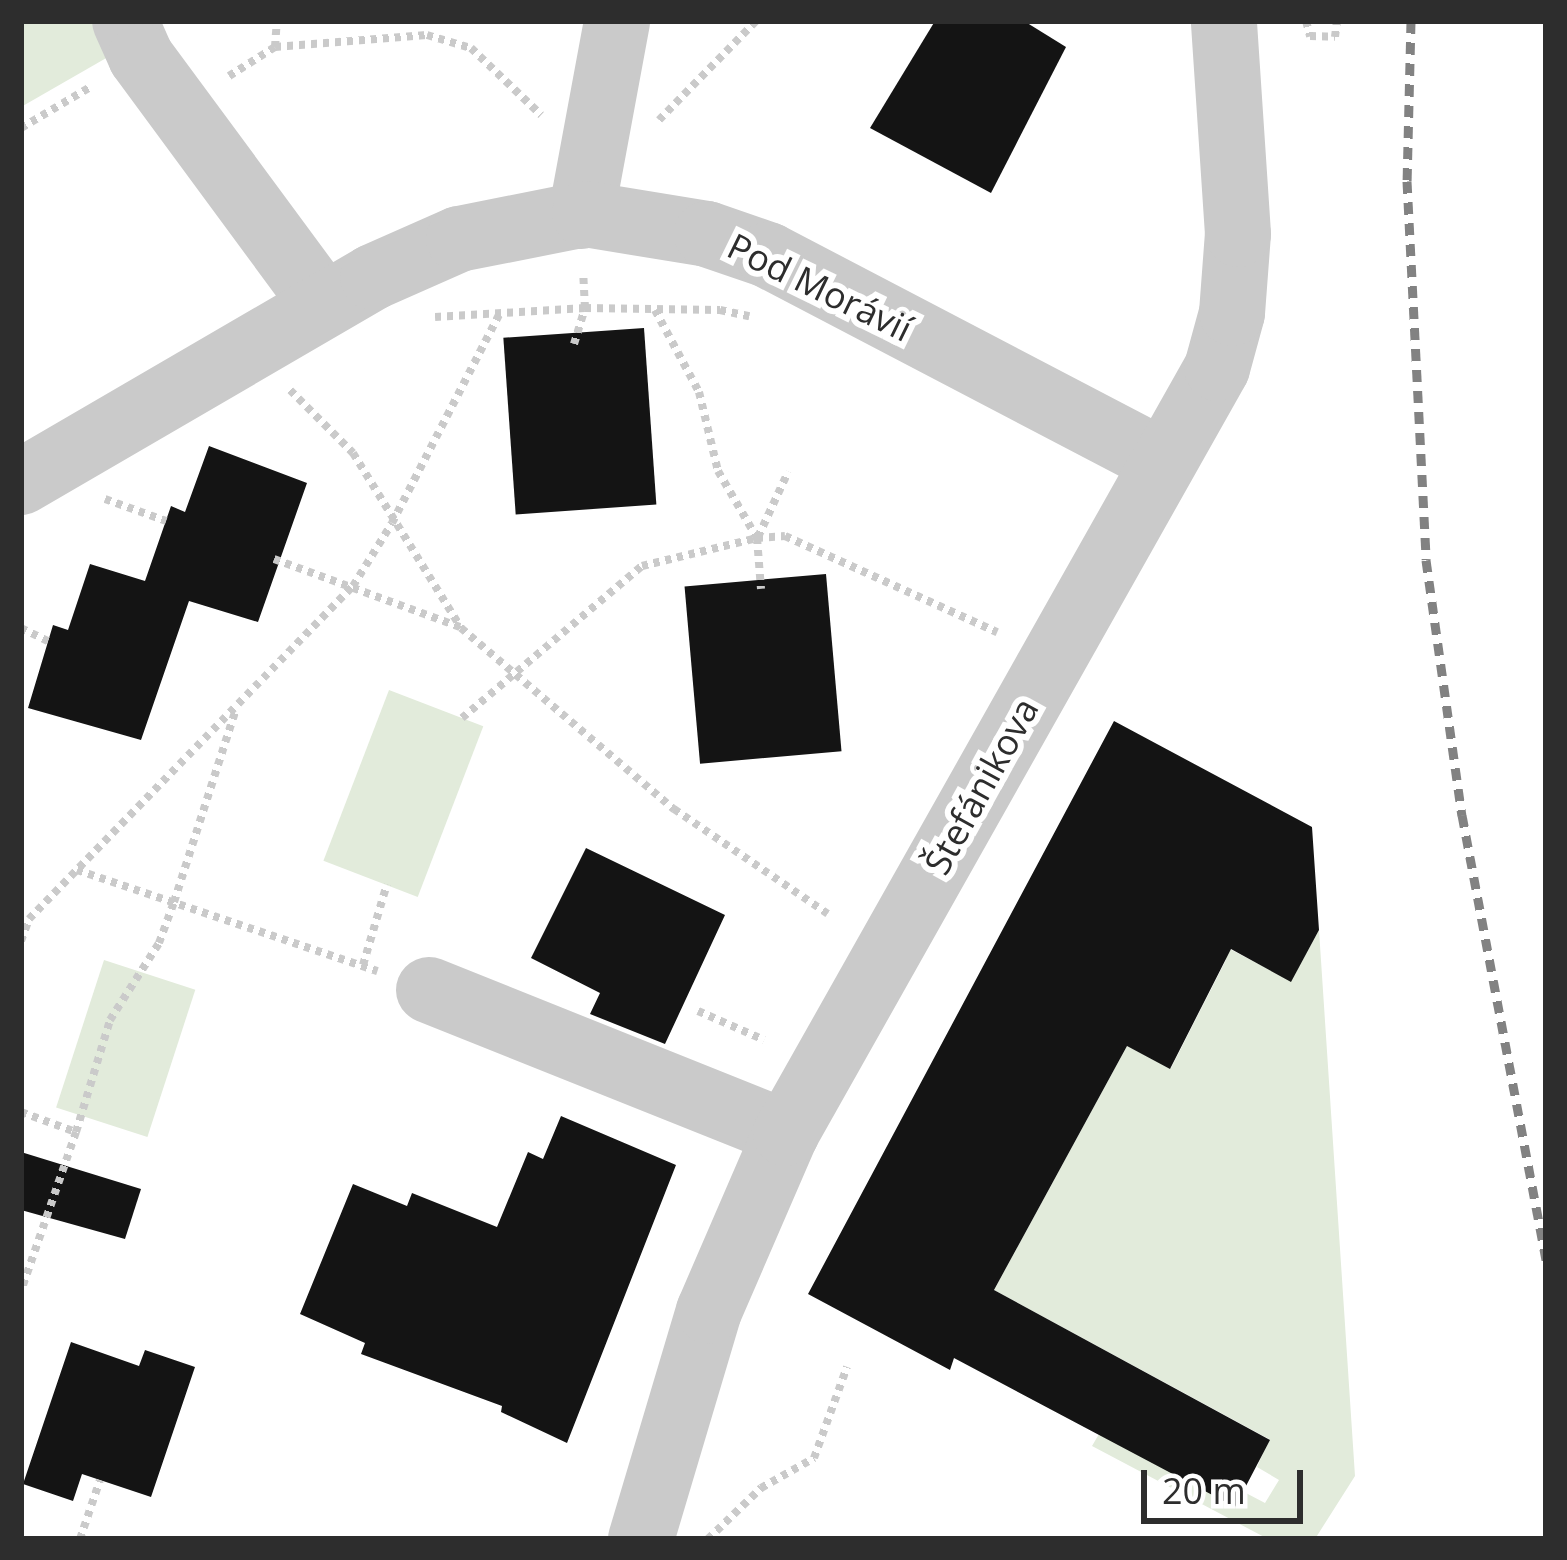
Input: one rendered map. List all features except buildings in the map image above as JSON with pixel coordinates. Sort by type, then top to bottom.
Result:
[{"type":"street","points":[[581,216],[617,21]]},
{"type":"street","name":"Štefánikova","points":[[641,1539],[709,1311],[786,1133],[1216,368],[1232,313],[1238,234],[1224,21]]},
{"type":"street","points":[[133,39],[201,102],[324,305]]},
{"type":"street","name":"Pod Morávií","points":[[21,482],[373,277],[459,239],[519,223],[581,216],[707,234],[768,255],[1162,461]]},
{"type":"street","points":[[429,991],[786,1133]]},
{"type":"path","points":[[275,47],[277,21]]},
{"type":"path","points":[[201,102],[275,47],[386,36],[456,39],[562,135],[598,137],[648,128],[756,21]]},
{"type":"path","points":[[1306,21],[1310,36],[1335,37],[1337,21]]},
{"type":"path","points":[[21,128],[133,39]]},
{"type":"path","points":[[574,344],[585,308]]},
{"type":"path","points":[[431,318],[585,308],[720,310],[758,318]]},
{"type":"path","points":[[655,309],[699,392],[718,471],[757,538],[761,590]]},
{"type":"path","points":[[21,941],[29,919],[353,586],[392,523],[500,313]]},
{"type":"path","points":[[280,380],[353,453],[461,628],[674,809],[828,914]]},
{"type":"path","points":[[757,538],[788,472]]},
{"type":"path","points":[[85,491],[166,521]]},
{"type":"path","points":[[462,718],[642,566],[757,538],[785,536],[997,632]]},
{"type":"path","points":[[274,559],[461,628]]},
{"type":"path","points":[[21,628],[48,641]]},
{"type":"path","points":[[21,1291],[110,1020],[159,943],[237,705]]},
{"type":"path","points":[[77,870],[429,991]]},
{"type":"path","points":[[363,965],[387,884]]},
{"type":"path","points":[[698,1011],[764,1040]]},
{"type":"path","points":[[21,1112],[76,1132]]},
{"type":"path","points":[[708,1539],[761,1488],[814,1458],[847,1366]]},
{"type":"path","points":[[80,1539],[100,1480]]},
{"type":"green space","points":[[21,21],[97,21],[115,53],[21,107]]},
{"type":"green space","points":[[389,690],[483,726],[418,897],[323,861]]},
{"type":"green space","points":[[1319,930],[1355,1476],[1315,1539],[1268,1539],[1092,1446],[1099,1434],[1235,1506],[1244,1492],[1265,1503],[1279,1480],[1257,1467],[1269,1439],[994,1290],[1127,1046],[1171,1068],[1226,960],[1195,931],[1291,981]]},
{"type":"green space","points":[[104,960],[195,990],[147,1137],[56,1107]]},
{"type":"railway","points":[[1411,21],[1407,181],[1426,560],[1462,815],[1546,1261]]}]
